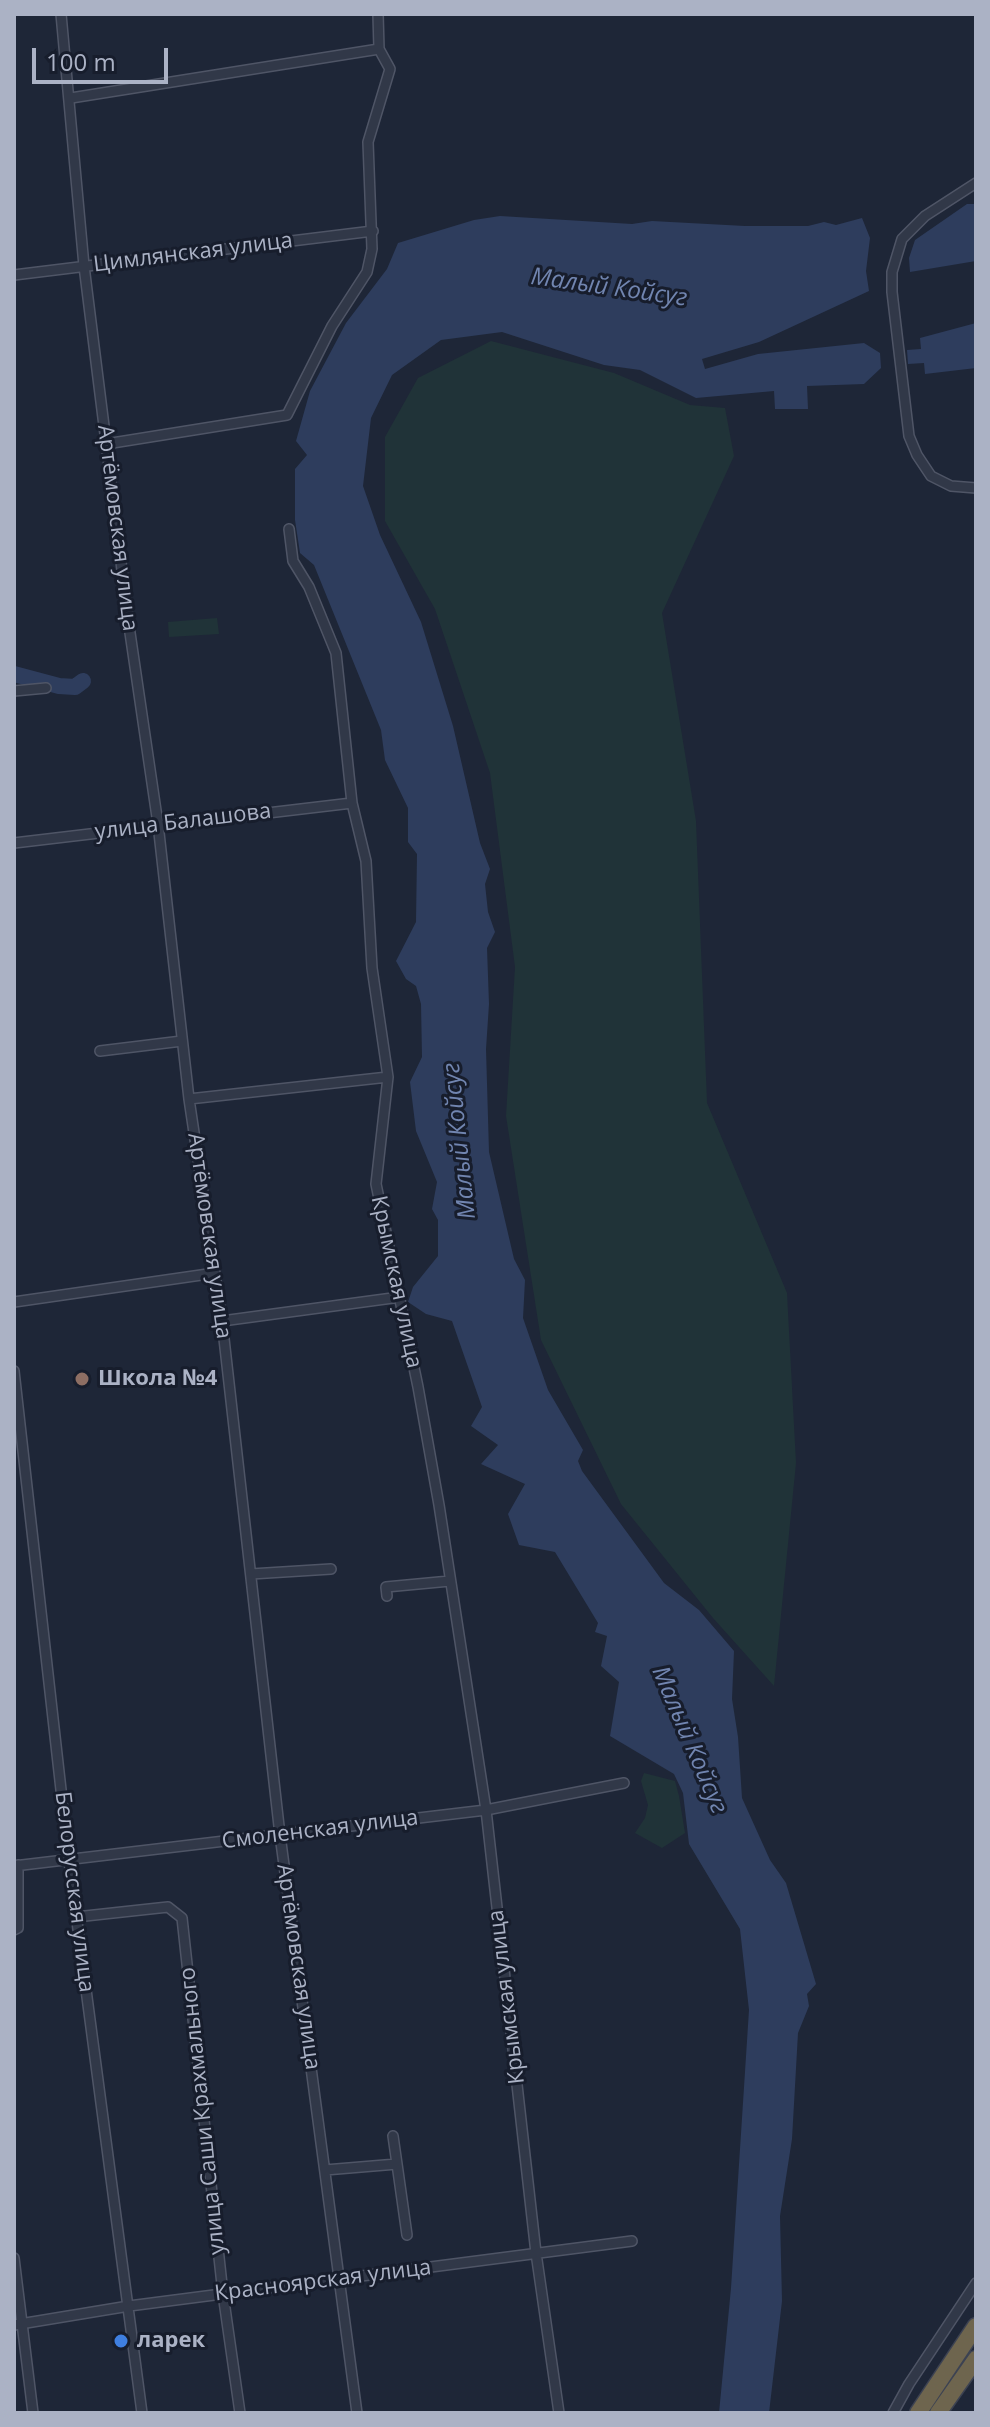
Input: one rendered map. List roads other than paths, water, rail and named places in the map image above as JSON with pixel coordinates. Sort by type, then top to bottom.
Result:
[{"type":"highway","points":[[918,2413],[976,2326]]},
{"type":"highway","points":[[938,2413],[976,2359]]},
{"type":"street","name":"Артёмовская улица","points":[[61,14],[84,266],[129,626],[158,824],[189,1099],[222,1321],[280,1835],[357,2413]]},
{"type":"street","points":[[106,444],[287,415],[332,326],[367,272],[373,231],[368,142],[390,69],[379,49],[378,14]]},
{"type":"street","points":[[71,98],[379,49]]},
{"type":"street","points":[[976,183],[925,216],[902,239],[894,263],[892,292],[909,436],[917,455],[931,476],[951,486],[976,488]]},
{"type":"street","name":"Цимлянская улица","points":[[14,275],[373,231]]},
{"type":"street","name":"Крымская улица","points":[[289,529],[293,561],[309,587],[336,653],[352,803],[366,861],[372,968],[388,1077],[376,1184],[400,1297],[450,1581],[486,1810],[536,2253],[559,2413]]},
{"type":"street","points":[[14,691],[46,688]]},
{"type":"street","name":"улица Балашова","points":[[14,843],[352,803]]},
{"type":"street","points":[[100,1051],[182,1041]]},
{"type":"street","points":[[189,1099],[388,1077]]},
{"type":"street","points":[[14,1302],[215,1273]]},
{"type":"street","points":[[222,1321],[400,1297]]},
{"type":"street","name":"Белорусская улица","points":[[14,1371],[69,1861],[142,2413]]},
{"type":"street","points":[[251,1574],[331,1569]]},
{"type":"street","points":[[387,1596],[386,1587],[450,1581]]},
{"type":"street","name":"Смоленская улица","points":[[16,1866],[486,1810],[624,1783]]},
{"type":"street","points":[[14,1930],[18,1928],[16,1866]]},
{"type":"street","name":"улица Саши Крахмального","points":[[76,1917],[168,1907],[182,1918],[223,2294],[240,2413]]},
{"type":"street","points":[[393,2136],[407,2235]]},
{"type":"street","points":[[325,2170],[397,2164]]},
{"type":"street","name":"Красноярская улица","points":[[18,2324],[129,2306],[632,2241]]},
{"type":"street","points":[[14,2258],[18,2324],[33,2413]]},
{"type":"street","points":[[893,2413],[976,2283]]},
{"type":"water","points":[[967,204],[976,204],[976,261],[910,272],[909,258],[915,240]]},
{"type":"water","name":"Малый Койсуг","points":[[500,216],[632,224],[652,221],[745,226],[808,226],[824,222],[836,225],[862,218],[870,238],[866,271],[869,291],[759,342],[702,359],[705,369],[758,354],[864,343],[880,353],[881,368],[864,384],[807,386],[808,409],[775,409],[774,391],[696,398],[640,370],[604,365],[502,332],[441,340],[392,375],[371,418],[363,486],[380,535],[421,622],[453,726],[480,843],[490,869],[485,884],[488,912],[495,932],[487,948],[489,1152],[514,1259],[525,1280],[523,1318],[548,1390],[583,1450],[578,1461],[582,1471],[664,1583],[699,1610],[734,1651],[732,1699],[742,1798],[770,1860],[786,1883],[816,1984],[807,1994],[809,2006],[798,2033],[792,2139],[780,2216],[782,2301],[769,2413],[719,2413],[731,2288],[749,2010],[740,1929],[689,1844],[683,1793],[674,1774],[610,1736],[619,1682],[601,1666],[607,1636],[595,1632],[598,1623],[555,1552],[519,1545],[508,1514],[525,1484],[481,1464],[498,1445],[471,1426],[482,1407],[452,1321],[426,1314],[408,1302],[413,1287],[438,1256],[438,1220],[432,1209],[437,1182],[416,1131],[410,1082],[422,1057],[421,1004],[416,986],[406,979],[396,961],[416,922],[417,854],[408,842],[408,808],[385,760],[381,730],[314,565],[300,553],[295,520],[295,469],[307,455],[296,441],[310,391],[346,323],[387,269],[398,243],[474,220]]},
{"type":"water","points":[[976,323],[976,368],[925,374],[924,363],[908,364],[907,350],[921,349],[920,338]]},
{"type":"waterway","points":[[14,674],[59,686],[75,687],[83,681]]},
{"type":"place","name":"Школа №4","points":[[82,1379]]},
{"type":"place","name":"ларек","points":[[121,2341]]}]
